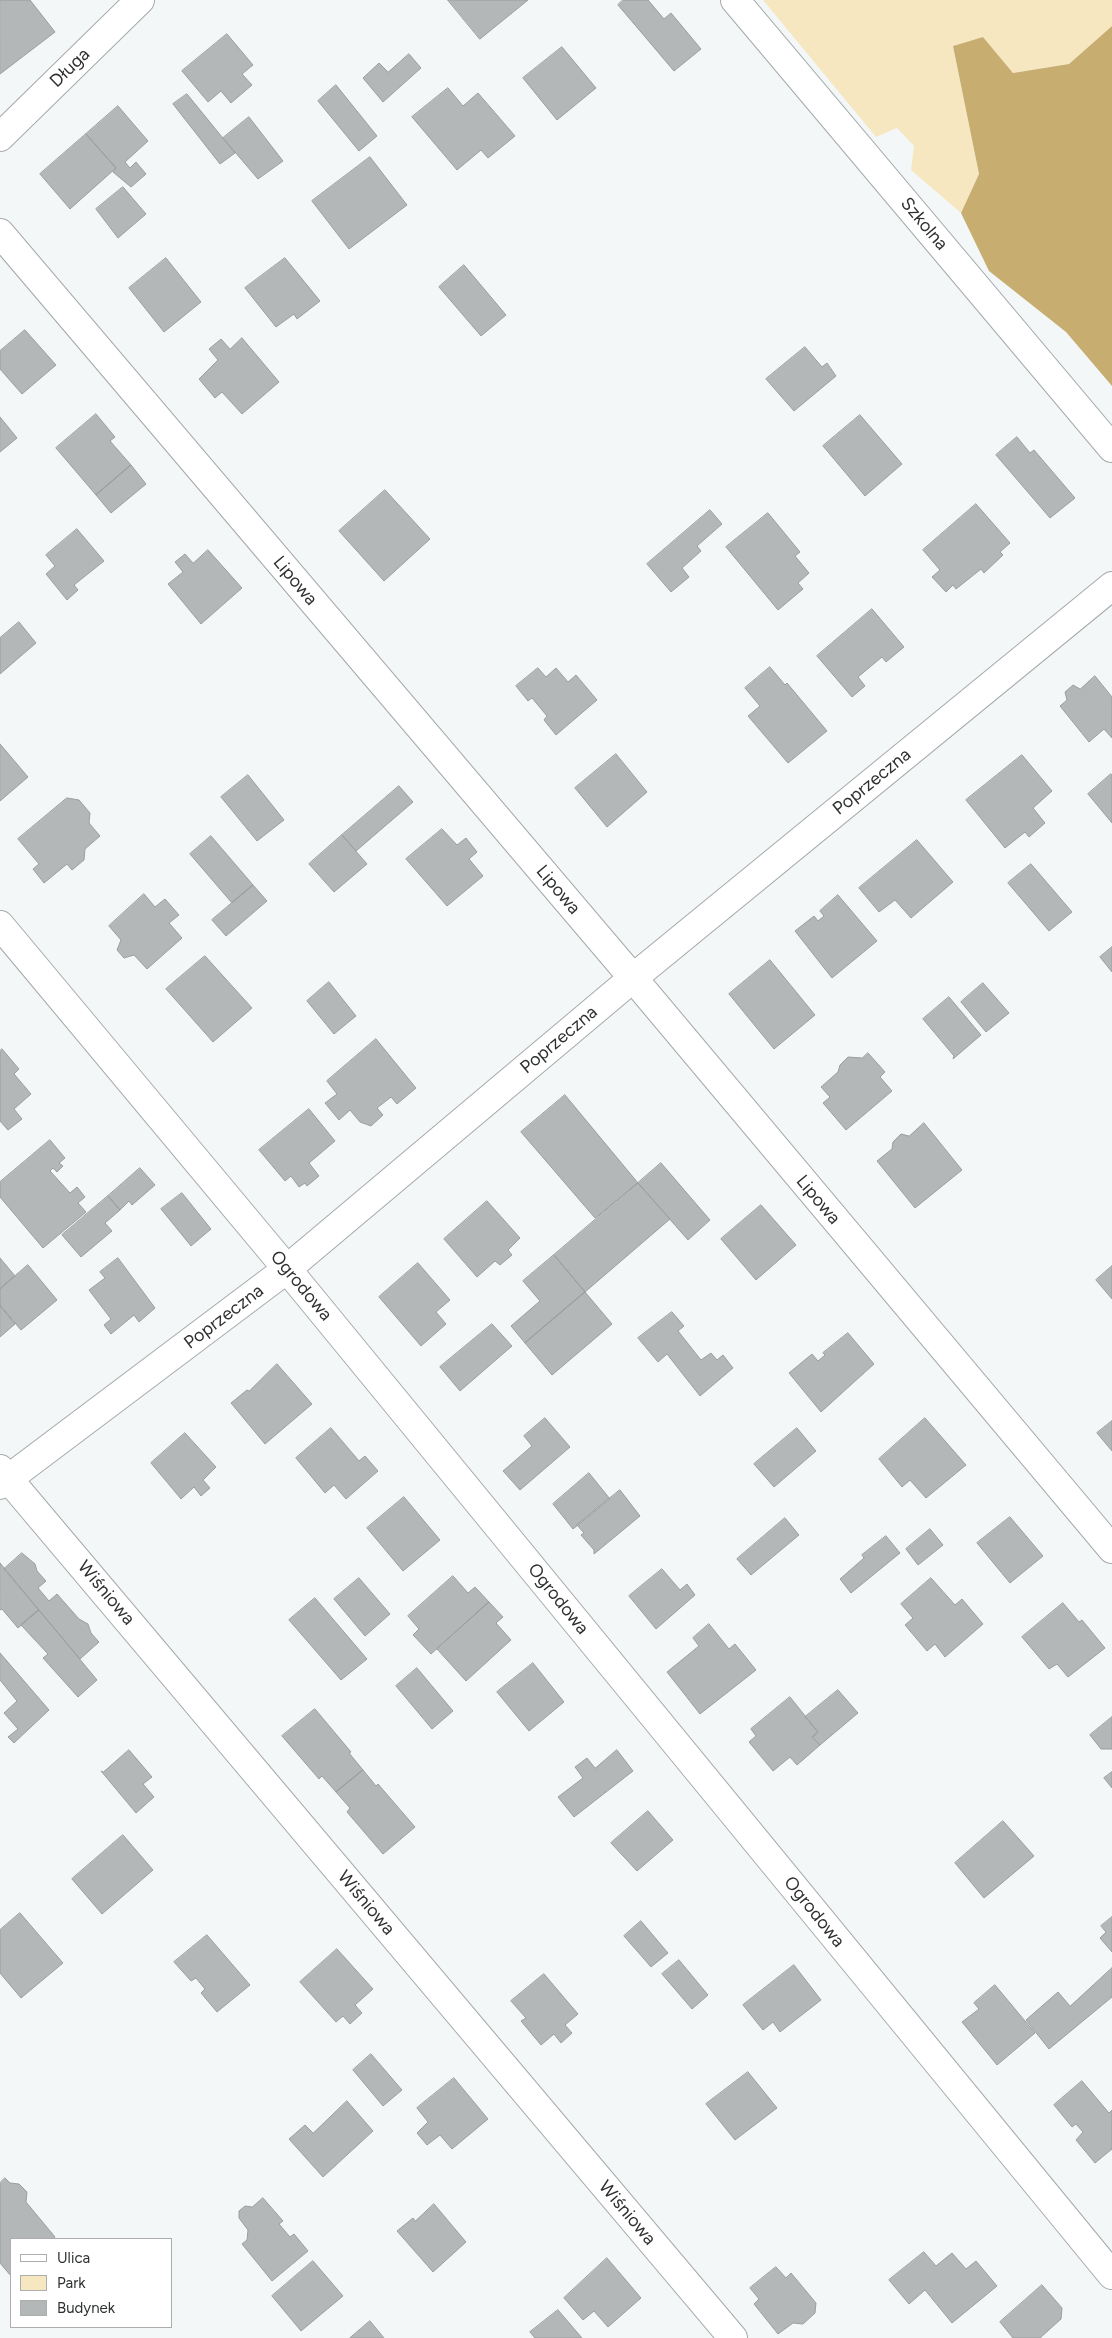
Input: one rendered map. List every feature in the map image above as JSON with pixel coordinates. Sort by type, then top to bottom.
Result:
[{"type":"street","name":"Długa","points":[[0,137],[140,0]]},
{"type":"street","name":"Szkolna","points":[[735,0],[1112,448]]},
{"type":"street","name":"Lipowa","points":[[0,233],[633,978],[1112,1549]]},
{"type":"street","name":"Poprzeczna","points":[[3,1477],[287,1269],[633,978],[1112,586]]},
{"type":"street","name":"Ogrodowa","points":[[0,925],[287,1269],[1112,2275]]},
{"type":"street","name":"Wiśniowa","points":[[3,1477],[733,2338]]},
{"type":"green space","points":[[763,0],[1112,0],[1112,26],[1069,64],[1013,73],[983,37],[953,46],[979,174],[961,213],[911,170],[914,146],[897,128],[876,137]]},
{"type":"shaded area","points":[[1112,26],[1112,386],[1066,332],[989,271],[961,213],[979,174],[953,46],[983,37],[1013,73],[1069,64]]},
{"type":"building","points":[[0,0],[30,0],[55,32],[0,74]]},
{"type":"building","points":[[448,0],[528,0],[480,39]]},
{"type":"building","points":[[623,0],[648,0],[664,19],[671,13],[701,49],[674,71],[618,5]]},
{"type":"building","points":[[227,34],[253,65],[242,74],[252,85],[231,103],[221,91],[208,102],[182,71]]},
{"type":"building","points":[[562,47],[596,88],[557,120],[523,78]]},
{"type":"building","points":[[409,54],[421,68],[383,102],[363,78],[379,63],[388,72]]},
{"type":"building","points":[[336,85],[377,136],[359,151],[318,101]]},
{"type":"building","points":[[448,88],[463,106],[478,93],[515,136],[488,158],[481,150],[457,170],[412,117]]},
{"type":"building","points":[[187,94],[235,153],[220,164],[173,104]]},
{"type":"building","points":[[118,106],[148,141],[125,162],[130,168],[136,162],[146,174],[131,187],[113,172],[116,168],[86,134]]},
{"type":"building","points":[[249,117],[283,161],[258,179],[223,138]]},
{"type":"building","points":[[86,134],[116,168],[70,209],[40,174]]},
{"type":"building","points":[[370,157],[407,205],[349,249],[312,201]]},
{"type":"building","points":[[123,187],[146,214],[118,238],[96,209]]},
{"type":"building","points":[[166,258],[201,302],[164,332],[129,288]]},
{"type":"building","points":[[285,258],[320,301],[297,319],[294,314],[276,327],[245,288]]},
{"type":"building","points":[[464,265],[506,315],[481,336],[439,287]]},
{"type":"building","points":[[25,330],[56,365],[22,394],[0,369],[0,351]]},
{"type":"building","points":[[242,338],[279,382],[242,414],[222,392],[215,398],[199,379],[218,360],[209,349],[221,339],[230,349]]},
{"type":"building","points":[[805,347],[822,367],[827,363],[836,376],[794,411],[766,379]]},
{"type":"building","points":[[96,414],[115,437],[110,441],[131,465],[96,495],[56,448]]},
{"type":"building","points":[[860,415],[902,464],[865,496],[823,446]]},
{"type":"building","points":[[0,417],[17,438],[0,452]]},
{"type":"building","points":[[1017,437],[1030,453],[1034,450],[1075,498],[1050,518],[996,455]]},
{"type":"building","points":[[131,465],[146,484],[111,513],[96,495]]},
{"type":"building","points":[[385,490],[430,539],[384,581],[339,531]]},
{"type":"building","points":[[976,504],[1010,543],[1000,552],[1003,555],[984,573],[981,569],[956,589],[953,585],[946,592],[932,577],[940,570],[923,550]]},
{"type":"building","points":[[710,510],[722,524],[697,546],[701,551],[682,568],[689,577],[671,592],[647,564]]},
{"type":"building","points":[[768,513],[800,552],[795,556],[809,573],[798,583],[803,589],[778,610],[726,547]]},
{"type":"building","points":[[77,529],[104,561],[74,585],[78,590],[67,600],[46,574],[55,566],[46,555]]},
{"type":"building","points":[[208,550],[242,588],[201,624],[168,584],[183,572],[175,562],[185,554],[193,563]]},
{"type":"building","points":[[872,609],[904,647],[886,662],[882,657],[858,677],[865,686],[852,697],[817,656]]},
{"type":"building","points":[[19,622],[36,643],[0,674],[0,638]]},
{"type":"building","points":[[770,667],[785,685],[787,683],[827,731],[788,763],[748,716],[760,706],[745,688]]},
{"type":"building","points":[[538,668],[546,677],[556,668],[568,682],[576,675],[597,700],[556,735],[544,720],[547,716],[532,698],[528,701],[516,686]]},
{"type":"building","points":[[1095,676],[1112,697],[1112,738],[1104,729],[1089,742],[1060,706],[1067,700],[1065,692],[1073,685],[1080,689]]},
{"type":"building","points":[[0,744],[28,777],[0,801]]},
{"type":"building","points":[[616,754],[647,792],[607,827],[575,788]]},
{"type":"building","points":[[1022,755],[1052,791],[1033,808],[1045,823],[1029,837],[1025,832],[1005,848],[966,800]]},
{"type":"building","points":[[248,775],[284,820],[257,841],[221,797]]},
{"type":"building","points":[[1112,775],[1112,823],[1088,794]]},
{"type":"building","points":[[399,786],[413,802],[356,851],[342,835]]},
{"type":"building","points":[[67,798],[79,800],[90,813],[89,823],[100,836],[85,849],[84,860],[72,870],[67,864],[44,883],[33,869],[39,864],[18,839]]},
{"type":"building","points":[[442,829],[457,845],[466,838],[477,852],[469,859],[483,876],[447,906],[406,859]]},
{"type":"building","points":[[342,835],[367,864],[334,892],[309,864]]},
{"type":"building","points":[[211,836],[253,885],[232,903],[190,854]]},
{"type":"building","points":[[917,840],[953,882],[911,918],[895,900],[879,912],[859,888]]},
{"type":"building","points":[[1031,864],[1072,912],[1049,931],[1008,883]]},
{"type":"building","points":[[253,885],[267,901],[226,936],[212,920]]},
{"type":"building","points":[[144,894],[155,907],[165,899],[179,915],[169,923],[182,938],[147,969],[134,955],[124,958],[117,950],[121,940],[109,926]]},
{"type":"building","points":[[838,895],[877,941],[832,978],[795,931],[814,916],[818,921],[824,916],[820,911]]},
{"type":"building","points":[[1112,947],[1112,972],[1100,957]]},
{"type":"building","points":[[205,956],[252,1008],[213,1042],[166,989]]},
{"type":"building","points":[[770,960],[815,1015],[774,1049],[729,994]]},
{"type":"building","points":[[329,982],[356,1016],[334,1034],[307,1001]]},
{"type":"building","points":[[983,983],[1009,1013],[986,1032],[961,1002]]},
{"type":"building","points":[[949,997],[981,1035],[953,1059],[954,1056],[923,1019]]},
{"type":"building","points":[[376,1039],[416,1088],[397,1104],[391,1097],[377,1108],[383,1115],[371,1126],[360,1122],[350,1110],[339,1120],[325,1103],[337,1094],[327,1081]]},
{"type":"building","points":[[2,1049],[19,1069],[14,1074],[31,1094],[14,1109],[22,1119],[8,1130],[0,1121],[0,1051]]},
{"type":"building","points":[[868,1053],[885,1072],[880,1077],[892,1091],[846,1130],[823,1103],[830,1097],[821,1087],[838,1072],[840,1065],[848,1057],[862,1058]]},
{"type":"building","points":[[565,1095],[638,1183],[595,1218],[521,1132]]},
{"type":"building","points":[[309,1109],[335,1141],[309,1163],[319,1176],[307,1186],[305,1183],[299,1187],[291,1176],[285,1181],[259,1150]]},
{"type":"building","points":[[924,1123],[962,1170],[915,1208],[877,1161],[892,1149],[893,1142],[901,1134],[909,1136]]},
{"type":"building","points":[[50,1140],[65,1158],[59,1163],[63,1166],[57,1172],[53,1168],[50,1171],[70,1193],[77,1187],[85,1197],[78,1203],[86,1212],[43,1248],[0,1197],[0,1182]]},
{"type":"building","points":[[661,1163],[710,1220],[688,1240],[638,1183]]},
{"type":"building","points":[[140,1168],[155,1185],[132,1205],[129,1201],[120,1210],[108,1196]]},
{"type":"building","points":[[638,1183],[670,1219],[585,1292],[554,1255]]},
{"type":"building","points":[[182,1193],[211,1229],[191,1246],[161,1209]]},
{"type":"building","points":[[108,1196],[120,1210],[105,1223],[112,1231],[81,1257],[62,1235]]},
{"type":"building","points":[[487,1201],[520,1238],[508,1250],[512,1255],[500,1265],[495,1261],[477,1277],[444,1239]]},
{"type":"building","points":[[761,1205],[796,1245],[756,1280],[721,1239]]},
{"type":"building","points":[[554,1255],[585,1292],[525,1343],[511,1326],[540,1301],[523,1281]]},
{"type":"building","points":[[0,1258],[15,1276],[0,1289]]},
{"type":"building","points":[[118,1258],[155,1308],[139,1322],[134,1315],[111,1334],[104,1325],[111,1319],[89,1290],[105,1278],[100,1272]]},
{"type":"building","points":[[418,1263],[450,1300],[436,1312],[446,1324],[421,1346],[379,1297]]},
{"type":"building","points":[[28,1265],[57,1300],[21,1330],[0,1305],[0,1289]]},
{"type":"building","points":[[1112,1266],[1112,1299],[1096,1280]]},
{"type":"building","points":[[585,1292],[612,1324],[552,1375],[525,1343]]},
{"type":"building","points":[[0,1306],[15,1324],[0,1337]]},
{"type":"building","points":[[672,1312],[684,1326],[678,1331],[701,1360],[711,1353],[717,1360],[723,1355],[733,1368],[700,1396],[667,1354],[658,1362],[638,1338]]},
{"type":"building","points":[[492,1324],[512,1346],[460,1391],[440,1367]]},
{"type":"building","points":[[848,1333],[874,1364],[821,1412],[789,1373],[812,1354],[818,1361],[825,1355],[823,1353]]},
{"type":"building","points":[[277,1364],[312,1404],[265,1444],[231,1403],[247,1390],[249,1391]]},
{"type":"building","points":[[545,1418],[570,1447],[520,1490],[503,1471],[532,1446],[524,1436]]},
{"type":"building","points":[[925,1418],[966,1465],[926,1498],[910,1480],[902,1487],[879,1459]]},
{"type":"building","points":[[1112,1421],[1112,1451],[1097,1433]]},
{"type":"building","points":[[331,1428],[359,1461],[365,1456],[378,1471],[346,1499],[334,1485],[325,1493],[296,1458]]},
{"type":"building","points":[[797,1428],[816,1451],[774,1487],[754,1464]]},
{"type":"building","points":[[185,1433],[216,1467],[203,1480],[210,1488],[201,1496],[194,1487],[181,1499],[151,1463]]},
{"type":"building","points":[[589,1473],[610,1499],[573,1529],[553,1504]]},
{"type":"building","points":[[620,1490],[640,1516],[594,1554],[594,1550],[581,1535],[584,1533],[577,1525]]},
{"type":"building","points":[[404,1497],[440,1540],[403,1571],[367,1528]]},
{"type":"building","points":[[1010,1517],[1043,1556],[1010,1583],[977,1543]]},
{"type":"building","points":[[785,1518],[799,1535],[751,1575],[737,1559]]},
{"type":"building","points":[[930,1529],[943,1545],[918,1565],[906,1549]]},
{"type":"building","points":[[886,1536],[900,1553],[851,1593],[840,1579],[864,1558],[862,1555]]},
{"type":"building","points":[[22,1553],[35,1564],[37,1571],[46,1581],[38,1588],[49,1601],[57,1594],[79,1619],[88,1624],[91,1633],[99,1642],[80,1659],[4,1569]]},
{"type":"building","points":[[0,1563],[39,1610],[18,1628],[2,1609],[0,1610]]},
{"type":"building","points":[[662,1569],[680,1590],[687,1584],[695,1595],[656,1629],[629,1596]]},
{"type":"building","points":[[453,1576],[468,1593],[475,1587],[489,1602],[431,1654],[413,1635],[419,1629],[408,1616]]},
{"type":"building","points":[[359,1578],[390,1614],[365,1636],[334,1599]]},
{"type":"building","points":[[931,1578],[955,1605],[962,1599],[983,1624],[945,1657],[935,1644],[927,1651],[905,1625],[913,1618],[901,1604]]},
{"type":"building","points":[[315,1598],[367,1659],[341,1680],[289,1620]]},
{"type":"building","points":[[489,1602],[503,1617],[496,1623],[511,1640],[466,1681],[437,1649]]},
{"type":"building","points":[[1063,1603],[1079,1622],[1082,1620],[1105,1648],[1068,1677],[1057,1664],[1049,1669],[1022,1637]]},
{"type":"building","points":[[39,1610],[97,1680],[78,1697],[43,1658],[48,1654],[21,1625]]},
{"type":"building","points":[[709,1624],[729,1649],[735,1644],[756,1670],[700,1714],[667,1672],[699,1646],[693,1638]]},
{"type":"building","points":[[0,1653],[49,1710],[14,1743],[8,1737],[18,1729],[4,1713],[17,1701],[0,1680]]},
{"type":"building","points":[[533,1663],[564,1702],[529,1731],[497,1692]]},
{"type":"building","points":[[417,1668],[453,1711],[432,1729],[396,1686]]},
{"type":"building","points":[[838,1690],[858,1713],[820,1745],[812,1737],[818,1732],[805,1717]]},
{"type":"building","points":[[790,1697],[818,1732],[812,1737],[820,1745],[797,1765],[790,1757],[773,1771],[749,1742],[756,1736],[751,1729]]},
{"type":"building","points":[[315,1709],[351,1752],[349,1753],[363,1770],[336,1792],[322,1776],[319,1779],[282,1736]]},
{"type":"building","points":[[1112,1717],[1112,1749],[1101,1749],[1090,1735]]},
{"type":"building","points":[[129,1750],[152,1777],[143,1784],[154,1797],[136,1813],[101,1771],[103,1772]]},
{"type":"building","points":[[617,1750],[633,1771],[574,1817],[558,1797],[583,1778],[575,1767],[587,1758],[595,1768]]},
{"type":"building","points":[[363,1770],[376,1786],[378,1784],[415,1827],[383,1854],[347,1812],[350,1808],[336,1792]]},
{"type":"building","points":[[1112,1772],[1112,1788],[1104,1778]]},
{"type":"building","points":[[648,1811],[673,1840],[637,1871],[611,1843]]},
{"type":"building","points":[[1003,1821],[1034,1856],[984,1898],[955,1863]]},
{"type":"building","points":[[123,1835],[153,1870],[102,1914],[72,1879]]},
{"type":"building","points":[[20,1913],[63,1963],[21,1998],[0,1973],[0,1930]]},
{"type":"building","points":[[1112,1917],[1112,1952],[1100,1938],[1106,1932],[1101,1926]]},
{"type":"building","points":[[641,1921],[668,1953],[651,1967],[624,1936]]},
{"type":"building","points":[[207,1935],[250,1985],[217,2012],[201,1993],[205,1989],[196,1978],[191,1981],[174,1962]]},
{"type":"building","points":[[337,1949],[373,1989],[355,2005],[362,2013],[350,2024],[343,2016],[336,2022],[300,1982]]},
{"type":"building","points":[[679,1960],[708,1995],[692,2009],[662,1974]]},
{"type":"building","points":[[794,1965],[821,2000],[780,2032],[773,2022],[763,2030],[743,2005]]},
{"type":"building","points":[[1112,1968],[1112,1997],[1049,2049],[1026,2020],[1058,1992],[1070,2006]]},
{"type":"building","points":[[544,1974],[578,2014],[565,2025],[572,2033],[561,2043],[554,2034],[541,2045],[521,2021],[526,2018],[511,2001]]},
{"type":"building","points":[[995,1985],[1035,2033],[997,2065],[962,2022],[979,2009],[974,2003]]},
{"type":"building","points":[[371,2054],[402,2090],[383,2106],[353,2070]]},
{"type":"building","points":[[748,2072],[777,2108],[735,2140],[706,2104]]},
{"type":"building","points":[[454,2078],[488,2119],[452,2149],[440,2135],[427,2145],[417,2133],[428,2122],[417,2108]]},
{"type":"building","points":[[1082,2081],[1109,2113],[1112,2110],[1112,2149],[1095,2163],[1076,2140],[1083,2132],[1076,2124],[1072,2127],[1054,2105]]},
{"type":"building","points":[[347,2101],[373,2131],[323,2177],[289,2139],[305,2125],[313,2133]]},
{"type":"building","points":[[5,2178],[10,2183],[19,2184],[27,2192],[26,2202],[55,2237],[10,2238],[10,2275],[0,2263],[0,2183]]},
{"type":"building","points":[[263,2198],[283,2221],[279,2224],[290,2237],[294,2234],[308,2251],[272,2281],[242,2244],[247,2240],[248,2230],[239,2218],[239,2211],[245,2206],[252,2207]]},
{"type":"building","points":[[434,2204],[466,2242],[433,2272],[397,2231],[413,2218],[415,2221]]},
{"type":"building","points":[[924,2252],[936,2266],[952,2253],[966,2269],[976,2261],[997,2286],[952,2323],[925,2290],[909,2304],[889,2280]]},
{"type":"building","points":[[607,2258],[641,2298],[608,2327],[594,2311],[583,2320],[564,2298]]},
{"type":"building","points":[[313,2261],[343,2296],[301,2331],[272,2296]]},
{"type":"building","points":[[776,2267],[786,2278],[791,2273],[816,2303],[815,2313],[803,2324],[793,2323],[778,2334],[754,2304],[759,2299],[750,2288]]},
{"type":"building","points":[[1042,2285],[1062,2308],[1061,2319],[1040,2338],[1013,2338],[1000,2322]]},
{"type":"building","points":[[558,2310],[582,2338],[535,2338],[530,2332]]},
{"type":"building","points":[[370,2321],[384,2338],[350,2338]]}]
